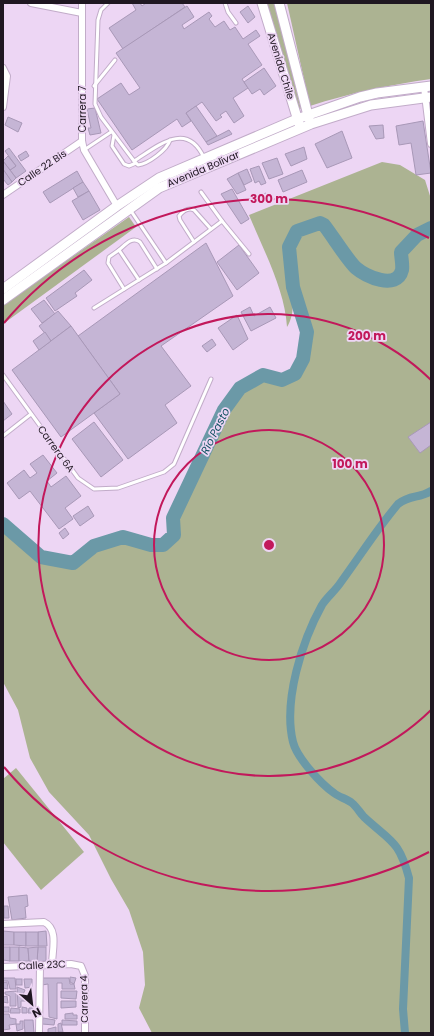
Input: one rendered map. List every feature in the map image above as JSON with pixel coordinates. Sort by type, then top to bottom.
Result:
[{"type":"main road","name":"Avenida Chile","points":[[262,3],[300,128]]},
{"type":"main road","name":"Avenida Chile","points":[[279,3],[311,124]]},
{"type":"main road","name":"Avenida Bolívar","points":[[3,289],[117,206],[160,178],[308,115],[368,95],[427,87]]},
{"type":"main road","name":"Avenida Bolívar","points":[[3,300],[159,188],[311,124],[371,105],[428,97]]},
{"type":"street","points":[[31,3],[82,13]]},
{"type":"street","name":"Carrera 7","points":[[82,3],[82,141],[84,150],[117,206]]},
{"type":"street","points":[[3,68],[7,76],[3,107]]},
{"type":"street","points":[[427,87],[431,144]]},
{"type":"street","name":"Calle 22 Bis","points":[[3,195],[82,141]]},
{"type":"street","points":[[3,924],[44,922],[51,926],[53,933],[52,965]]},
{"type":"street","name":"Calle 23C","points":[[3,967],[71,964],[81,966]]},
{"type":"street","points":[[39,1033],[40,966]]},
{"type":"street","name":"Carrera 4","points":[[81,966],[85,976],[85,1033]]},
{"type":"lane","points":[[108,3],[101,10],[98,20],[94,86],[96,108],[111,132],[135,162],[143,164],[165,149],[170,140]]},
{"type":"lane","points":[[225,3],[228,12],[236,23]]},
{"type":"lane","points":[[94,86],[115,60]]},
{"type":"lane","points":[[84,150],[111,132]]},
{"type":"lane","points":[[114,135],[112,146],[124,164],[129,166],[160,144],[170,140],[184,139],[193,141],[200,148],[205,158]]},
{"type":"lane","points":[[201,192],[249,254]]},
{"type":"lane","points":[[194,242],[180,220],[180,216],[183,211],[191,208],[211,229]]},
{"type":"lane","points":[[130,209],[166,263]]},
{"type":"lane","points":[[94,308],[166,263],[222,221]]},
{"type":"lane","points":[[124,289],[108,263],[109,257],[132,240],[137,240],[157,269]]},
{"type":"lane","points":[[119,250],[139,280]]},
{"type":"lane","name":"Carrera 6A","points":[[3,375],[78,478],[94,489],[118,488],[157,476],[174,464],[212,379]]},
{"type":"lane","points":[[3,436],[31,414]]},
{"type":"green space","points":[[265,3],[275,3],[301,109],[299,108]]},
{"type":"green space","points":[[287,3],[431,3],[431,79],[370,90],[310,106]]},
{"type":"green space","points":[[382,162],[400,165],[425,180],[431,199],[431,225],[412,237],[399,251],[400,269],[396,277],[382,278],[370,274],[360,268],[338,238],[320,221],[295,230],[286,252],[293,301],[291,319],[287,327],[278,284],[249,215]]},
{"type":"green space","points":[[129,217],[136,227],[3,324],[3,305]]},
{"type":"green space","points":[[322,224],[354,269],[378,283],[393,286],[403,274],[403,253],[418,236],[431,230],[431,1033],[152,1033],[139,1008],[145,985],[143,952],[129,910],[111,879],[89,835],[49,792],[30,758],[18,710],[3,682],[3,525],[9,527],[41,557],[73,563],[94,546],[123,537],[151,545],[163,545],[174,535],[173,518],[224,410],[240,388],[262,378],[280,384],[297,376],[308,363],[313,336],[295,287],[293,245],[300,232]]},
{"type":"green space","points":[[16,768],[84,852],[41,890],[3,842],[3,779]]},
{"type":"building","points":[[132,3],[140,3],[142,6],[146,3],[182,3],[185,7],[123,49],[109,28],[136,10]]},
{"type":"building","points":[[187,6],[194,17],[182,25],[184,29],[209,12],[212,16],[209,19],[215,27],[224,21],[230,30],[235,27],[243,39],[256,30],[260,36],[248,44],[262,65],[242,79],[248,88],[233,98],[244,116],[234,123],[226,111],[220,115],[222,117],[216,121],[202,102],[186,113],[191,121],[182,127],[177,119],[132,150],[97,99],[121,83],[129,95],[140,88],[116,53]]},
{"type":"building","points":[[248,6],[255,17],[248,23],[240,12]]},
{"type":"building","points":[[264,68],[276,86],[264,95],[260,89],[252,94],[244,82]]},
{"type":"building","points":[[196,106],[217,136],[206,142],[186,113]]},
{"type":"building","points":[[95,108],[101,133],[90,135],[88,128],[91,128],[87,109]]},
{"type":"building","points":[[8,117],[22,123],[18,132],[5,125]]},
{"type":"building","points":[[423,121],[431,173],[416,175],[411,143],[399,145],[396,126]]},
{"type":"building","points":[[383,125],[384,138],[376,139],[369,126]]},
{"type":"building","points":[[229,130],[232,134],[208,145],[206,142]]},
{"type":"building","points":[[342,131],[352,158],[327,168],[315,144]]},
{"type":"building","points":[[304,147],[307,159],[291,166],[285,154]]},
{"type":"building","points":[[9,148],[26,171],[16,178],[10,170],[16,166],[5,151]]},
{"type":"building","points":[[26,151],[29,156],[21,161],[18,156]]},
{"type":"building","points":[[8,156],[16,166],[10,170],[3,161]]},
{"type":"building","points":[[277,158],[283,174],[269,179],[262,163]]},
{"type":"building","points":[[3,161],[16,178],[12,182],[3,170]]},
{"type":"building","points":[[259,166],[266,183],[261,185],[259,181],[255,183],[250,169]]},
{"type":"building","points":[[3,169],[12,182],[8,185],[3,179]]},
{"type":"building","points":[[247,169],[252,181],[244,185],[238,173]]},
{"type":"building","points":[[302,170],[307,182],[283,192],[278,180]]},
{"type":"building","points":[[77,171],[83,182],[50,203],[43,192]]},
{"type":"building","points":[[238,173],[246,190],[237,194],[227,179]]},
{"type":"building","points":[[83,182],[89,191],[78,197],[73,188]]},
{"type":"building","points":[[232,189],[249,219],[241,224],[221,194]]},
{"type":"building","points":[[89,191],[100,210],[83,220],[72,201]]},
{"type":"building","points":[[266,193],[269,199],[262,202],[259,196]]},
{"type":"building","points":[[206,243],[233,296],[161,346],[191,386],[165,405],[177,423],[128,459],[94,413],[120,394],[78,336]]},
{"type":"building","points":[[239,245],[259,273],[237,290],[217,262]]},
{"type":"building","points":[[84,270],[92,280],[75,293],[77,296],[55,311],[46,298]]},
{"type":"building","points":[[44,300],[55,314],[42,323],[31,309]]},
{"type":"building","points":[[250,307],[254,316],[270,307],[276,318],[251,331],[241,312]]},
{"type":"building","points":[[58,311],[71,326],[51,341],[39,326]]},
{"type":"building","points":[[237,315],[248,339],[233,350],[218,328]]},
{"type":"building","points":[[71,326],[120,394],[61,437],[12,370]]},
{"type":"building","points":[[45,332],[51,341],[39,350],[33,341]]},
{"type":"building","points":[[212,339],[216,345],[207,352],[202,346]]},
{"type":"building","points":[[3,401],[12,414],[3,421]]},
{"type":"building","points":[[94,422],[123,460],[101,477],[72,439]]},
{"type":"building","points":[[431,422],[431,445],[420,453],[408,437]]},
{"type":"building","points":[[43,455],[57,473],[47,481],[51,487],[66,476],[81,496],[65,508],[73,519],[59,529],[30,491],[19,499],[7,483],[24,470],[30,478],[37,473],[30,464]]},
{"type":"building","points":[[88,506],[94,516],[80,526],[73,516]]},
{"type":"building","points":[[65,528],[69,534],[63,539],[59,533]]},
{"type":"building","points":[[27,895],[28,906],[25,907],[26,918],[12,920],[8,897]]},
{"type":"building","points":[[4,906],[8,906],[9,918],[4,918]]},
{"type":"building","points":[[3,931],[14,932],[14,945],[3,945]]},
{"type":"building","points":[[46,931],[47,946],[38,946],[38,932]]},
{"type":"building","points":[[14,932],[26,932],[26,946],[14,945]]},
{"type":"building","points":[[26,932],[38,932],[38,946],[26,946]]},
{"type":"building","points":[[3,947],[10,947],[10,961],[3,960]]},
{"type":"building","points":[[10,947],[19,947],[19,961],[10,961]]},
{"type":"building","points":[[19,947],[28,948],[29,961],[19,961]]},
{"type":"building","points":[[38,947],[46,947],[46,961],[37,962]]},
{"type":"building","points":[[38,947],[37,962],[29,961],[28,948]]},
{"type":"building","points":[[70,977],[76,978],[74,984],[70,982]]},
{"type":"building","points":[[3,978],[15,978],[16,989],[10,989],[8,981],[3,981]]},
{"type":"building","points":[[42,978],[69,978],[70,984],[74,984],[75,989],[62,989],[62,983],[57,983],[57,1019],[49,1017],[48,984],[42,985]]},
{"type":"building","points":[[16,979],[22,979],[22,985],[16,985]]},
{"type":"building","points":[[24,979],[32,979],[32,987],[25,988]]},
{"type":"building","points":[[7,982],[8,989],[3,988],[3,983]]},
{"type":"building","points":[[17,987],[25,990],[22,997],[27,997],[27,1001],[21,1001],[21,1007],[18,1008]]},
{"type":"building","points":[[16,991],[16,1006],[10,1006],[10,996],[5,994],[5,992]]},
{"type":"building","points":[[61,991],[77,991],[76,999],[61,998]]},
{"type":"building","points":[[7,996],[8,1003],[3,1002],[3,997]]},
{"type":"building","points":[[61,1001],[76,1001],[76,1007],[61,1008]]},
{"type":"building","points":[[3,1007],[9,1007],[9,1012],[3,1012]]},
{"type":"building","points":[[22,1007],[27,1008],[27,1013],[22,1013]]},
{"type":"building","points":[[11,1008],[20,1009],[20,1013],[10,1013]]},
{"type":"building","points":[[29,1008],[34,1008],[34,1013],[28,1013]]},
{"type":"building","points":[[73,1013],[73,1015],[77,1015],[77,1019],[65,1019],[65,1014]]},
{"type":"building","points":[[3,1014],[9,1014],[10,1018],[16,1019],[16,1024],[9,1025],[10,1029],[3,1030]]},
{"type":"building","points":[[43,1018],[55,1020],[54,1025],[42,1024]]},
{"type":"building","points":[[24,1020],[33,1020],[34,1033],[25,1033]]},
{"type":"building","points":[[62,1020],[77,1021],[77,1025],[62,1025]]},
{"type":"building","points":[[20,1021],[23,1021],[23,1029],[17,1031],[16,1024],[20,1024]]},
{"type":"building","points":[[61,1023],[63,1032],[58,1032],[58,1024]]},
{"type":"building","points":[[56,1027],[56,1033],[48,1033],[48,1029]]},
{"type":"waterway","name":"Río Pasto","points":[[3,524],[41,557],[73,563],[94,546],[123,537],[151,545],[163,545],[174,535],[173,518],[224,410],[240,388],[263,375],[282,380],[295,374],[303,359],[307,332],[293,287],[289,247],[297,231],[320,223],[324,225],[356,268],[373,278],[388,281],[394,280],[399,276],[402,270],[401,252],[417,235],[431,228]]},
{"type":"waterway","points":[[405,1033],[403,1009],[409,878],[402,856],[393,843],[364,817],[352,803],[329,789],[304,763],[293,742],[290,708],[301,653],[322,605],[339,585],[398,504],[407,499],[431,491]]}]
